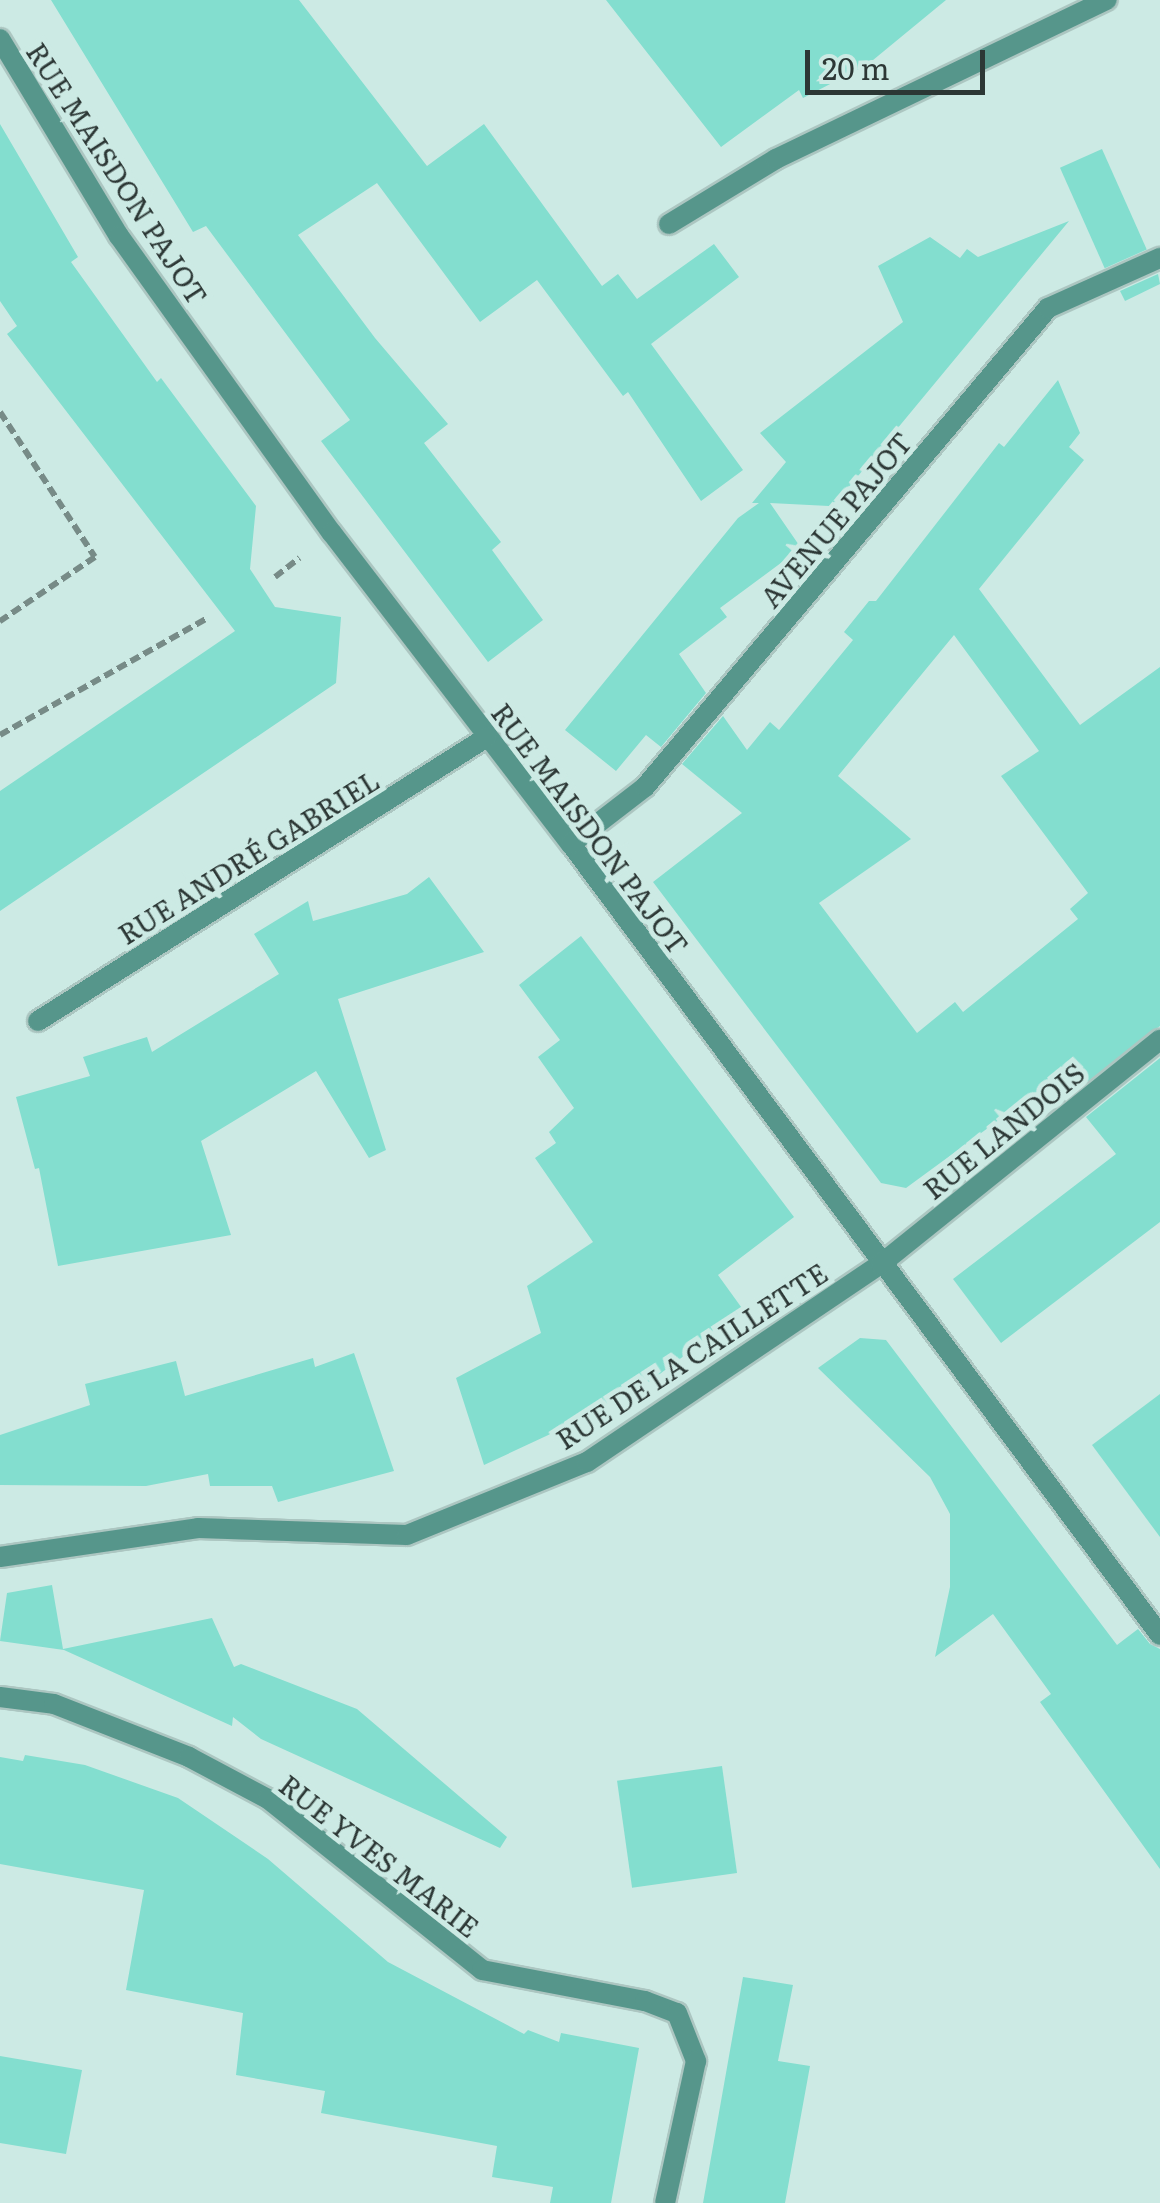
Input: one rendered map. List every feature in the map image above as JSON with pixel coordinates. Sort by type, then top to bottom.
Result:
[{"type":"street","points":[[669,224],[776,158],[1108,0]]},
{"type":"street","name":"RUE MAISDON PAJOT","points":[[0,40],[119,236],[332,533],[571,844],[1160,1635]]},
{"type":"street","name":"AVENUE PAJOT","points":[[571,844],[645,786],[1048,308],[1160,258]]},
{"type":"street","name":"RUE ANDRÉ GABRIEL","points":[[38,1021],[487,737]]},
{"type":"street","name":"RUE LANDOIS","points":[[881,1264],[1160,1040]]},
{"type":"street","name":"RUE DE LA CAILLETTE","points":[[0,1557],[198,1528],[407,1535],[587,1462],[881,1264]]},
{"type":"street","name":"RUE YVES MARIE","points":[[0,1697],[54,1704],[189,1757],[268,1799],[482,1970],[646,2001],[676,2013],[696,2062],[665,2203]]},
{"type":"path","points":[[0,412],[95,557],[0,621]]},
{"type":"path","points":[[0,735],[206,619]]},
{"type":"building","points":[[51,0],[299,0],[427,166],[484,124],[602,286],[618,274],[637,299],[714,244],[739,277],[651,344],[743,470],[701,501],[628,392],[623,396],[537,280],[480,322],[377,183],[298,235],[375,338],[448,424],[424,443],[501,542],[492,550],[543,620],[488,662],[321,441],[350,420],[206,226],[193,232]]},
{"type":"building","points":[[606,0],[946,0],[867,65],[803,98],[799,90],[721,147]]},
{"type":"building","points":[[0,124],[78,257],[71,262],[157,382],[161,378],[256,506],[250,569],[275,607],[341,617],[336,683],[0,911],[0,791],[235,631],[7,334],[17,326],[0,301]]},
{"type":"building","points":[[1102,149],[1147,249],[1105,268],[1060,168]]},
{"type":"building","points":[[1069,221],[839,499],[829,506],[770,503],[801,548],[720,608],[727,617],[679,654],[706,693],[661,747],[646,735],[616,771],[565,730],[738,518],[759,503],[752,503],[786,462],[760,433],[903,322],[878,266],[930,237],[960,258],[967,249],[978,257]]},
{"type":"building","points":[[1158,274],[1160,284],[1125,301],[1120,291]]},
{"type":"building","points":[[1058,380],[1080,433],[1069,447],[1084,460],[979,589],[1080,725],[1160,667],[1160,1026],[1069,1096],[1055,1079],[906,1188],[881,1183],[653,882],[742,813],[682,764],[723,716],[747,750],[770,722],[779,730],[853,640],[844,632],[869,601],[876,601],[999,443],[1004,447]],"holes":[[[954,635],[1039,751],[1001,776],[1088,893],[1070,909],[1078,919],[963,1012],[955,1002],[917,1033],[819,903],[911,839],[838,776]]]},
{"type":"building","points":[[429,877],[484,952],[338,999],[386,1150],[369,1158],[316,1071],[201,1141],[231,1235],[58,1266],[39,1168],[35,1169],[16,1097],[90,1076],[83,1057],[147,1037],[152,1052],[279,974],[254,934],[308,901],[313,921],[407,894]]},
{"type":"building","points":[[581,936],[794,1217],[718,1275],[744,1311],[649,1382],[645,1379],[587,1417],[484,1465],[456,1378],[541,1333],[527,1286],[593,1242],[535,1158],[556,1143],[549,1132],[574,1108],[538,1057],[560,1040],[519,985]]},
{"type":"building","points":[[1160,1058],[1160,1222],[1001,1343],[953,1279],[1116,1154],[1086,1117]]},
{"type":"building","points":[[860,1338],[886,1340],[1117,1645],[1138,1629],[1150,1644],[1160,1649],[1160,1869],[1040,1702],[1051,1694],[993,1614],[935,1657],[950,1587],[950,1514],[930,1477],[818,1368]]},
{"type":"building","points":[[354,1353],[394,1471],[278,1502],[272,1486],[210,1486],[208,1474],[146,1486],[0,1485],[0,1435],[90,1405],[85,1384],[176,1361],[185,1396],[313,1358],[315,1367]]},
{"type":"building","points":[[1160,1394],[1160,1537],[1092,1445]]},
{"type":"building","points":[[52,1585],[63,1649],[212,1618],[234,1667],[241,1664],[357,1709],[507,1837],[500,1848],[261,1739],[233,1717],[232,1726],[64,1650],[0,1641],[7,1593]]},
{"type":"building","points":[[25,1755],[85,1765],[178,1798],[268,1859],[388,1962],[524,2034],[528,2030],[559,2042],[561,2033],[639,2048],[611,2203],[550,2203],[553,2187],[492,2177],[497,2146],[321,2113],[325,2091],[236,2075],[243,2013],[126,1990],[144,1890],[0,1864],[0,1757],[23,1761]]},
{"type":"building","points":[[722,1766],[737,1873],[632,1888],[617,1781]]},
{"type":"building","points":[[743,1977],[793,1985],[778,2061],[810,2066],[785,2203],[703,2203]]},
{"type":"building","points":[[0,2056],[82,2070],[66,2154],[0,2143]]}]
